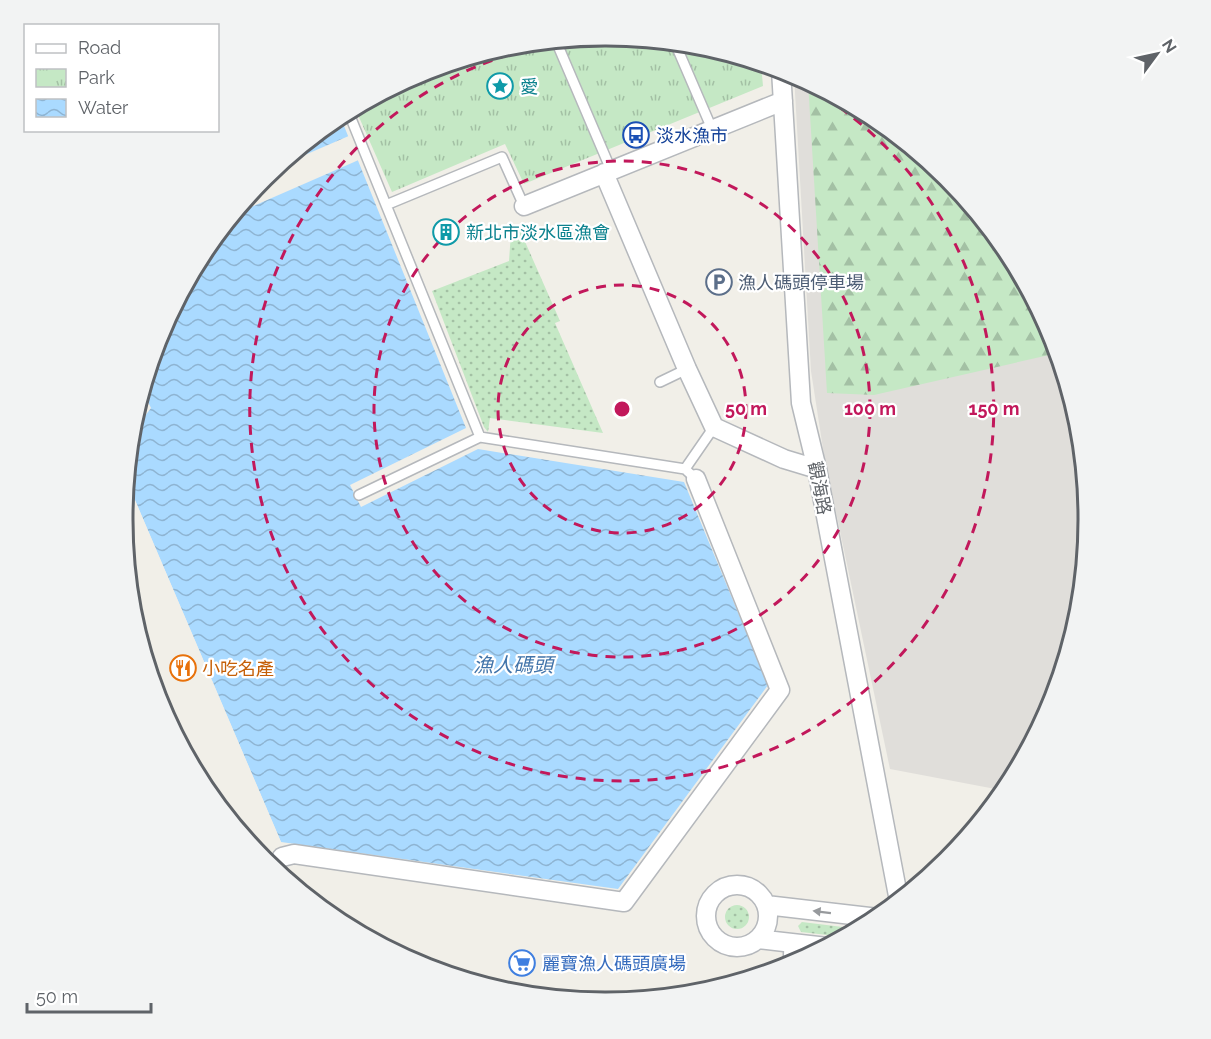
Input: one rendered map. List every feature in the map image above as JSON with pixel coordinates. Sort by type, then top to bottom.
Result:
[{"type":"street","name":"觀海路","points":[[782,81],[801,403],[817,469],[897,892]]},
{"type":"street","points":[[524,206],[783,101]]},
{"type":"street","points":[[607,172],[687,369],[714,427],[784,459],[817,469]]},
{"type":"street","points":[[282,857],[294,854],[624,902],[780,690],[690,474]]},
{"type":"street","points":[[735,885],[745,886],[761,896],[766,905],[769,915],[767,926],[758,939],[745,947],[734,948],[724,945],[715,939],[709,930],[706,910],[716,892],[735,885]]},
{"type":"street","points":[[766,905],[863,916]]},
{"type":"street","points":[[758,939],[812,945]]},
{"type":"lane","points":[[559,50],[607,172]]},
{"type":"lane","points":[[679,53],[712,129]]},
{"type":"lane","points":[[352,121],[480,437]]},
{"type":"lane","points":[[386,205],[502,158],[524,206]]},
{"type":"lane","points":[[660,382],[687,369]]},
{"type":"lane","points":[[359,495],[480,437],[690,474],[714,427]]},
{"type":"lane","points":[[788,955],[789,943]]},
{"type":"shaded area","points":[[795,86],[842,110],[900,150],[1027,304],[1053,367],[1062,397],[1069,427],[1077,489],[1077,550],[1069,612],[1053,672],[1042,701],[1030,729],[994,789],[890,769],[824,455],[811,371]]},
{"type":"green space","points":[[606,46],[698,56],[762,73],[763,86],[524,184],[505,144],[392,192],[359,116],[396,95],[453,72],[513,56]]},
{"type":"green space","points":[[809,92],[842,110],[893,144],[940,185],[961,208],[999,257],[1015,283],[1030,310],[1049,355],[874,395],[827,393]]},
{"type":"green space","points":[[519,228],[560,321],[555,323],[603,433],[490,418],[488,432],[484,427],[432,291],[509,261],[511,233]]},
{"type":"green space","points":[[737,905],[745,909],[749,917],[745,925],[737,929],[729,925],[725,917],[729,909]]},
{"type":"green space","points":[[802,922],[845,927],[831,935],[801,932],[798,926]]},
{"type":"water","name":"漁人碼頭","points":[[344,125],[466,428],[350,485],[361,507],[478,449],[684,482],[768,685],[618,889],[281,842],[134,497],[142,427],[144,417],[151,408],[148,402],[149,397],[169,338],[181,310],[212,257],[230,232],[271,185],[318,144]]},
{"type":"pier","points":[[351,135],[361,159],[251,207],[271,185],[305,155]]},
{"type":"pier","points":[[134,497],[281,842],[279,844],[133,505]]},
{"type":"place","name":"愛","points":[[500,86]]},
{"type":"place","name":"淡水漁市","points":[[636,135]]},
{"type":"place","name":"新北市淡水區漁會","points":[[446,232]]},
{"type":"place","name":"漁人碼頭停車場","points":[[719,282]]},
{"type":"place","name":"小吃名產","points":[[183,668]]},
{"type":"place","name":"麗寶漁人碼頭廣場","points":[[522,963]]}]
